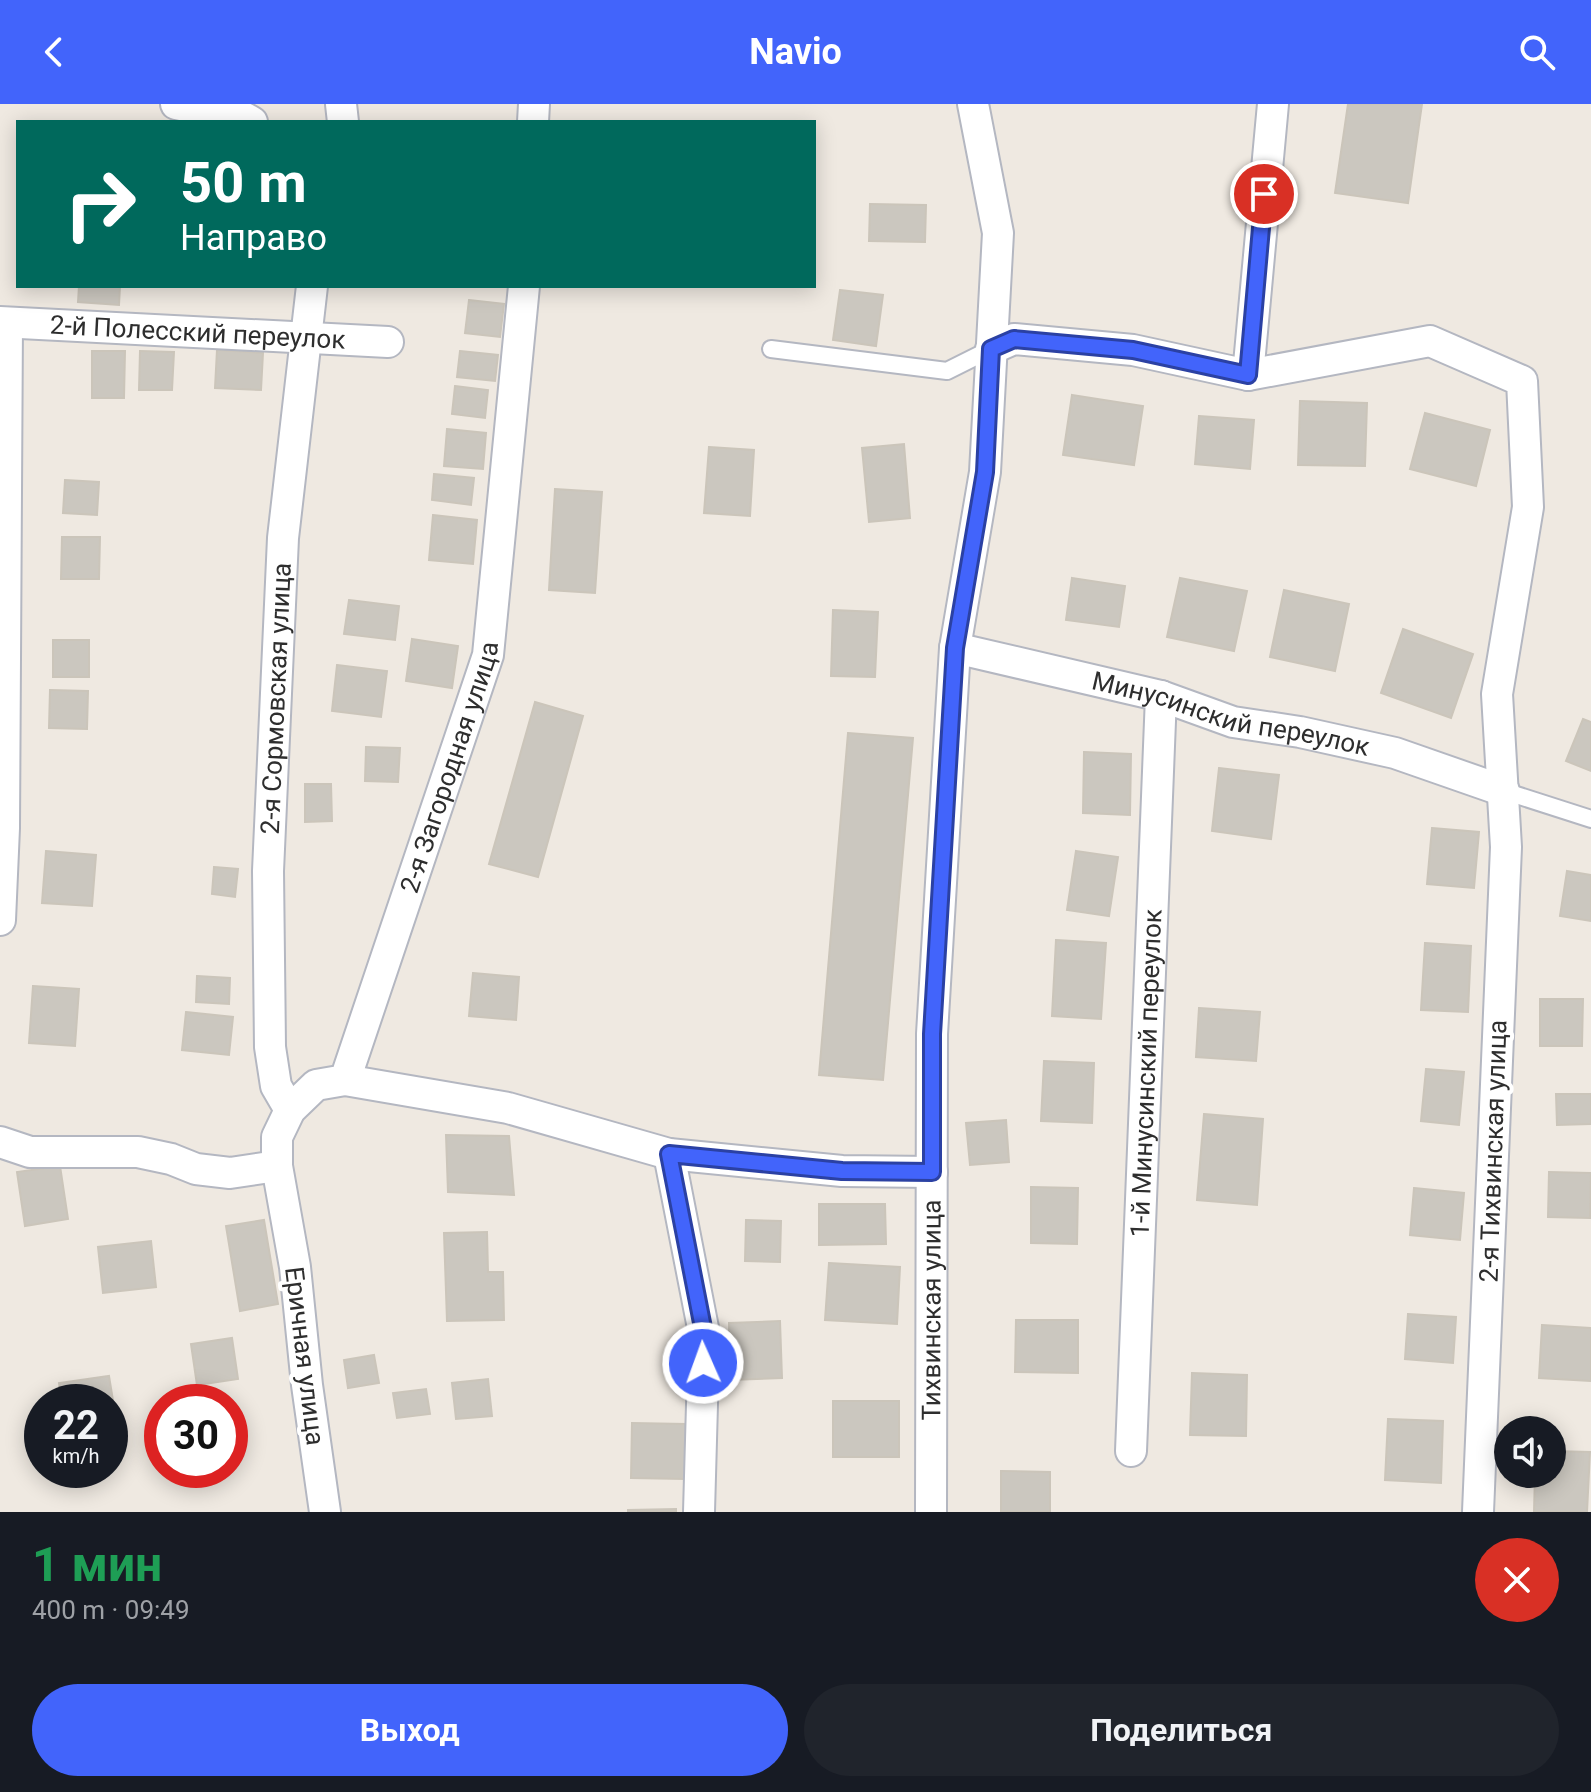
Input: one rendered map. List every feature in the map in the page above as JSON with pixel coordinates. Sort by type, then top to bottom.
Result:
[{"type":"street","points":[[176,104],[242,115]]},
{"type":"street","name":"Тихвинская улица","points":[[931,1512],[932,1034],[955,648],[985,472],[998,233],[973,104]]},
{"type":"street","points":[[991,349],[1014,339],[1133,350],[1248,375],[1273,104]]},
{"type":"street","name":"2-я Сормовская улица","points":[[290,1110],[276,1086],[270,1047],[268,871],[283,538],[312,288]]},
{"type":"street","name":"2-я Загородная улица","points":[[345,1080],[488,655],[524,288]]},
{"type":"street","points":[[0,920],[4,828],[4,322]]},
{"type":"street","name":"2-й Полесский переулок","points":[[4,322],[388,342]]},
{"type":"street","name":"2-я Тихвинская улица","points":[[1248,375],[1430,341],[1522,381],[1528,507],[1497,694],[1506,847],[1478,1512]]},
{"type":"street","name":"Минусинский переулок","points":[[955,648],[1161,696],[1233,722],[1300,732],[1395,753],[1504,791]]},
{"type":"street","name":"1-й Минусинский переулок","points":[[1131,1451],[1161,696]]},
{"type":"street","points":[[0,1142],[30,1152],[138,1152],[171,1159],[196,1169],[230,1173],[277,1166],[277,1137],[290,1110],[316,1085],[345,1080],[508,1108],[669,1154],[842,1171],[932,1172]]},
{"type":"street","points":[[669,1154],[704,1333],[699,1512]]},
{"type":"street","name":"Еричная улица","points":[[277,1166],[295,1267],[307,1385],[325,1512]]},
{"type":"lane","points":[[771,349],[947,371],[991,349]]},
{"type":"lane","points":[[1504,791],[1591,819]]},
{"type":"building","points":[[1348,104],[1422,104],[1408,203],[1335,193]]},
{"type":"building","points":[[870,204],[926,205],[925,242],[869,241]]},
{"type":"building","points":[[79,288],[120,288],[119,305],[78,302]]},
{"type":"building","points":[[840,290],[883,295],[876,346],[833,340]]},
{"type":"building","points":[[469,300],[504,304],[500,337],[465,333]]},
{"type":"building","points":[[217,350],[263,353],[261,390],[215,388]]},
{"type":"building","points":[[92,351],[125,351],[124,398],[92,398]]},
{"type":"building","points":[[140,351],[174,352],[172,390],[139,390]]},
{"type":"building","points":[[460,351],[498,355],[495,381],[457,377]]},
{"type":"building","points":[[455,386],[488,390],[485,418],[452,414]]},
{"type":"building","points":[[1072,395],[1143,406],[1134,465],[1063,455]]},
{"type":"building","points":[[1300,401],[1367,403],[1365,466],[1298,465]]},
{"type":"building","points":[[1425,413],[1490,430],[1476,486],[1410,469]]},
{"type":"building","points":[[1199,416],[1254,420],[1250,469],[1195,464]]},
{"type":"building","points":[[447,429],[486,433],[483,469],[444,466]]},
{"type":"building","points":[[904,444],[910,518],[869,522],[862,448]]},
{"type":"building","points":[[709,447],[754,450],[750,516],[704,513]]},
{"type":"building","points":[[434,474],[474,478],[471,505],[432,500]]},
{"type":"building","points":[[65,480],[99,482],[97,515],[63,513]]},
{"type":"building","points":[[555,489],[602,492],[595,593],[549,590]]},
{"type":"building","points":[[433,515],[477,520],[473,564],[429,560]]},
{"type":"building","points":[[62,537],[100,537],[99,579],[61,579]]},
{"type":"building","points":[[1072,578],[1125,586],[1119,627],[1066,620]]},
{"type":"building","points":[[1180,578],[1247,591],[1234,651],[1167,637]]},
{"type":"building","points":[[1284,590],[1349,604],[1335,671],[1270,657]]},
{"type":"building","points":[[349,600],[399,606],[395,640],[344,634]]},
{"type":"building","points":[[833,610],[878,612],[875,677],[831,676]]},
{"type":"building","points":[[1403,629],[1473,654],[1451,718],[1381,693]]},
{"type":"building","points":[[412,639],[458,646],[452,688],[406,681]]},
{"type":"building","points":[[53,640],[89,640],[89,677],[53,677]]},
{"type":"building","points":[[337,665],[387,671],[381,717],[332,711]]},
{"type":"building","points":[[50,690],[88,691],[87,729],[49,728]]},
{"type":"building","points":[[535,702],[583,716],[538,877],[489,864]]},
{"type":"building","points":[[1583,719],[1591,722],[1591,771],[1566,761]]},
{"type":"building","points":[[848,733],[913,738],[883,1080],[819,1075]]},
{"type":"building","points":[[366,747],[400,748],[398,782],[365,781]]},
{"type":"building","points":[[1084,752],[1131,754],[1130,815],[1083,813]]},
{"type":"building","points":[[1219,768],[1279,775],[1271,839],[1212,831]]},
{"type":"building","points":[[305,784],[331,784],[332,821],[305,822]]},
{"type":"building","points":[[1432,828],[1479,832],[1474,888],[1427,884]]},
{"type":"building","points":[[46,851],[96,855],[92,906],[42,903]]},
{"type":"building","points":[[1076,851],[1118,857],[1109,916],[1067,910]]},
{"type":"building","points":[[214,867],[238,869],[235,897],[212,894]]},
{"type":"building","points":[[1567,871],[1591,875],[1591,921],[1560,916]]},
{"type":"building","points":[[1056,940],[1106,943],[1101,1019],[1052,1016]]},
{"type":"building","points":[[1425,943],[1471,946],[1468,1012],[1421,1010]]},
{"type":"building","points":[[473,973],[519,977],[516,1020],[469,1016]]},
{"type":"building","points":[[197,976],[230,978],[229,1004],[196,1002]]},
{"type":"building","points":[[33,986],[79,989],[75,1046],[29,1043]]},
{"type":"building","points":[[1540,999],[1583,999],[1582,1046],[1540,1046]]},
{"type":"building","points":[[1199,1008],[1260,1012],[1256,1061],[1196,1057]]},
{"type":"building","points":[[186,1012],[233,1017],[229,1055],[182,1050]]},
{"type":"building","points":[[1044,1061],[1094,1063],[1092,1123],[1041,1121]]},
{"type":"building","points":[[1426,1069],[1464,1072],[1459,1125],[1421,1121]]},
{"type":"building","points":[[1556,1094],[1591,1094],[1591,1124],[1557,1125]]},
{"type":"building","points":[[1204,1114],[1263,1119],[1257,1205],[1197,1200]]},
{"type":"building","points":[[1006,1120],[1009,1162],[970,1165],[966,1123]]},
{"type":"building","points":[[446,1135],[509,1136],[514,1195],[448,1192]]},
{"type":"building","points":[[60,1166],[68,1219],[25,1226],[17,1172]]},
{"type":"building","points":[[1549,1172],[1591,1173],[1590,1218],[1548,1217]]},
{"type":"building","points":[[1031,1187],[1078,1188],[1077,1244],[1031,1243]]},
{"type":"building","points":[[1414,1188],[1464,1193],[1460,1240],[1410,1235]]},
{"type":"building","points":[[819,1204],[885,1204],[886,1244],[819,1245]]},
{"type":"building","points":[[264,1220],[278,1304],[240,1311],[226,1226]]},
{"type":"building","points":[[746,1220],[781,1221],[780,1262],[745,1261]]},
{"type":"building","points":[[487,1232],[488,1272],[503,1272],[504,1320],[447,1321],[444,1233]]},
{"type":"building","points":[[151,1241],[156,1287],[103,1293],[98,1247]]},
{"type":"building","points":[[829,1263],[900,1267],[897,1324],[825,1320]]},
{"type":"building","points":[[1408,1314],[1456,1317],[1453,1363],[1405,1359]]},
{"type":"building","points":[[1016,1320],[1078,1320],[1078,1373],[1015,1372]]},
{"type":"building","points":[[780,1321],[782,1378],[730,1380],[729,1323]]},
{"type":"building","points":[[1542,1325],[1591,1328],[1591,1381],[1539,1378]]},
{"type":"building","points":[[232,1338],[238,1379],[197,1384],[191,1344]]},
{"type":"building","points":[[374,1355],[379,1383],[348,1388],[344,1360]]},
{"type":"building","points":[[1192,1373],[1247,1375],[1246,1436],[1190,1435]]},
{"type":"building","points":[[109,1376],[110,1384],[59,1384]]},
{"type":"building","points":[[488,1379],[492,1416],[456,1419],[452,1383]]},
{"type":"building","points":[[426,1389],[430,1414],[397,1418],[393,1393]]},
{"type":"building","points":[[833,1401],[899,1401],[899,1457],[833,1457]]},
{"type":"building","points":[[1388,1419],[1443,1421],[1441,1483],[1385,1480]]},
{"type":"building","points":[[632,1423],[686,1424],[685,1479],[631,1478]]},
{"type":"building","points":[[1566,1451],[1590,1452],[1587,1512],[1534,1512],[1535,1488],[1566,1488]]},
{"type":"building","points":[[1001,1471],[1050,1472],[1050,1512],[1001,1512]]},
{"type":"building","points":[[676,1509],[676,1512],[628,1512],[628,1510]]},
{"type":"route","points":[[703,1363],[704,1333],[669,1154],[842,1171],[932,1172],[932,1034],[955,648],[985,472],[991,349],[1014,339],[1133,350],[1248,375],[1264,194]]}]
